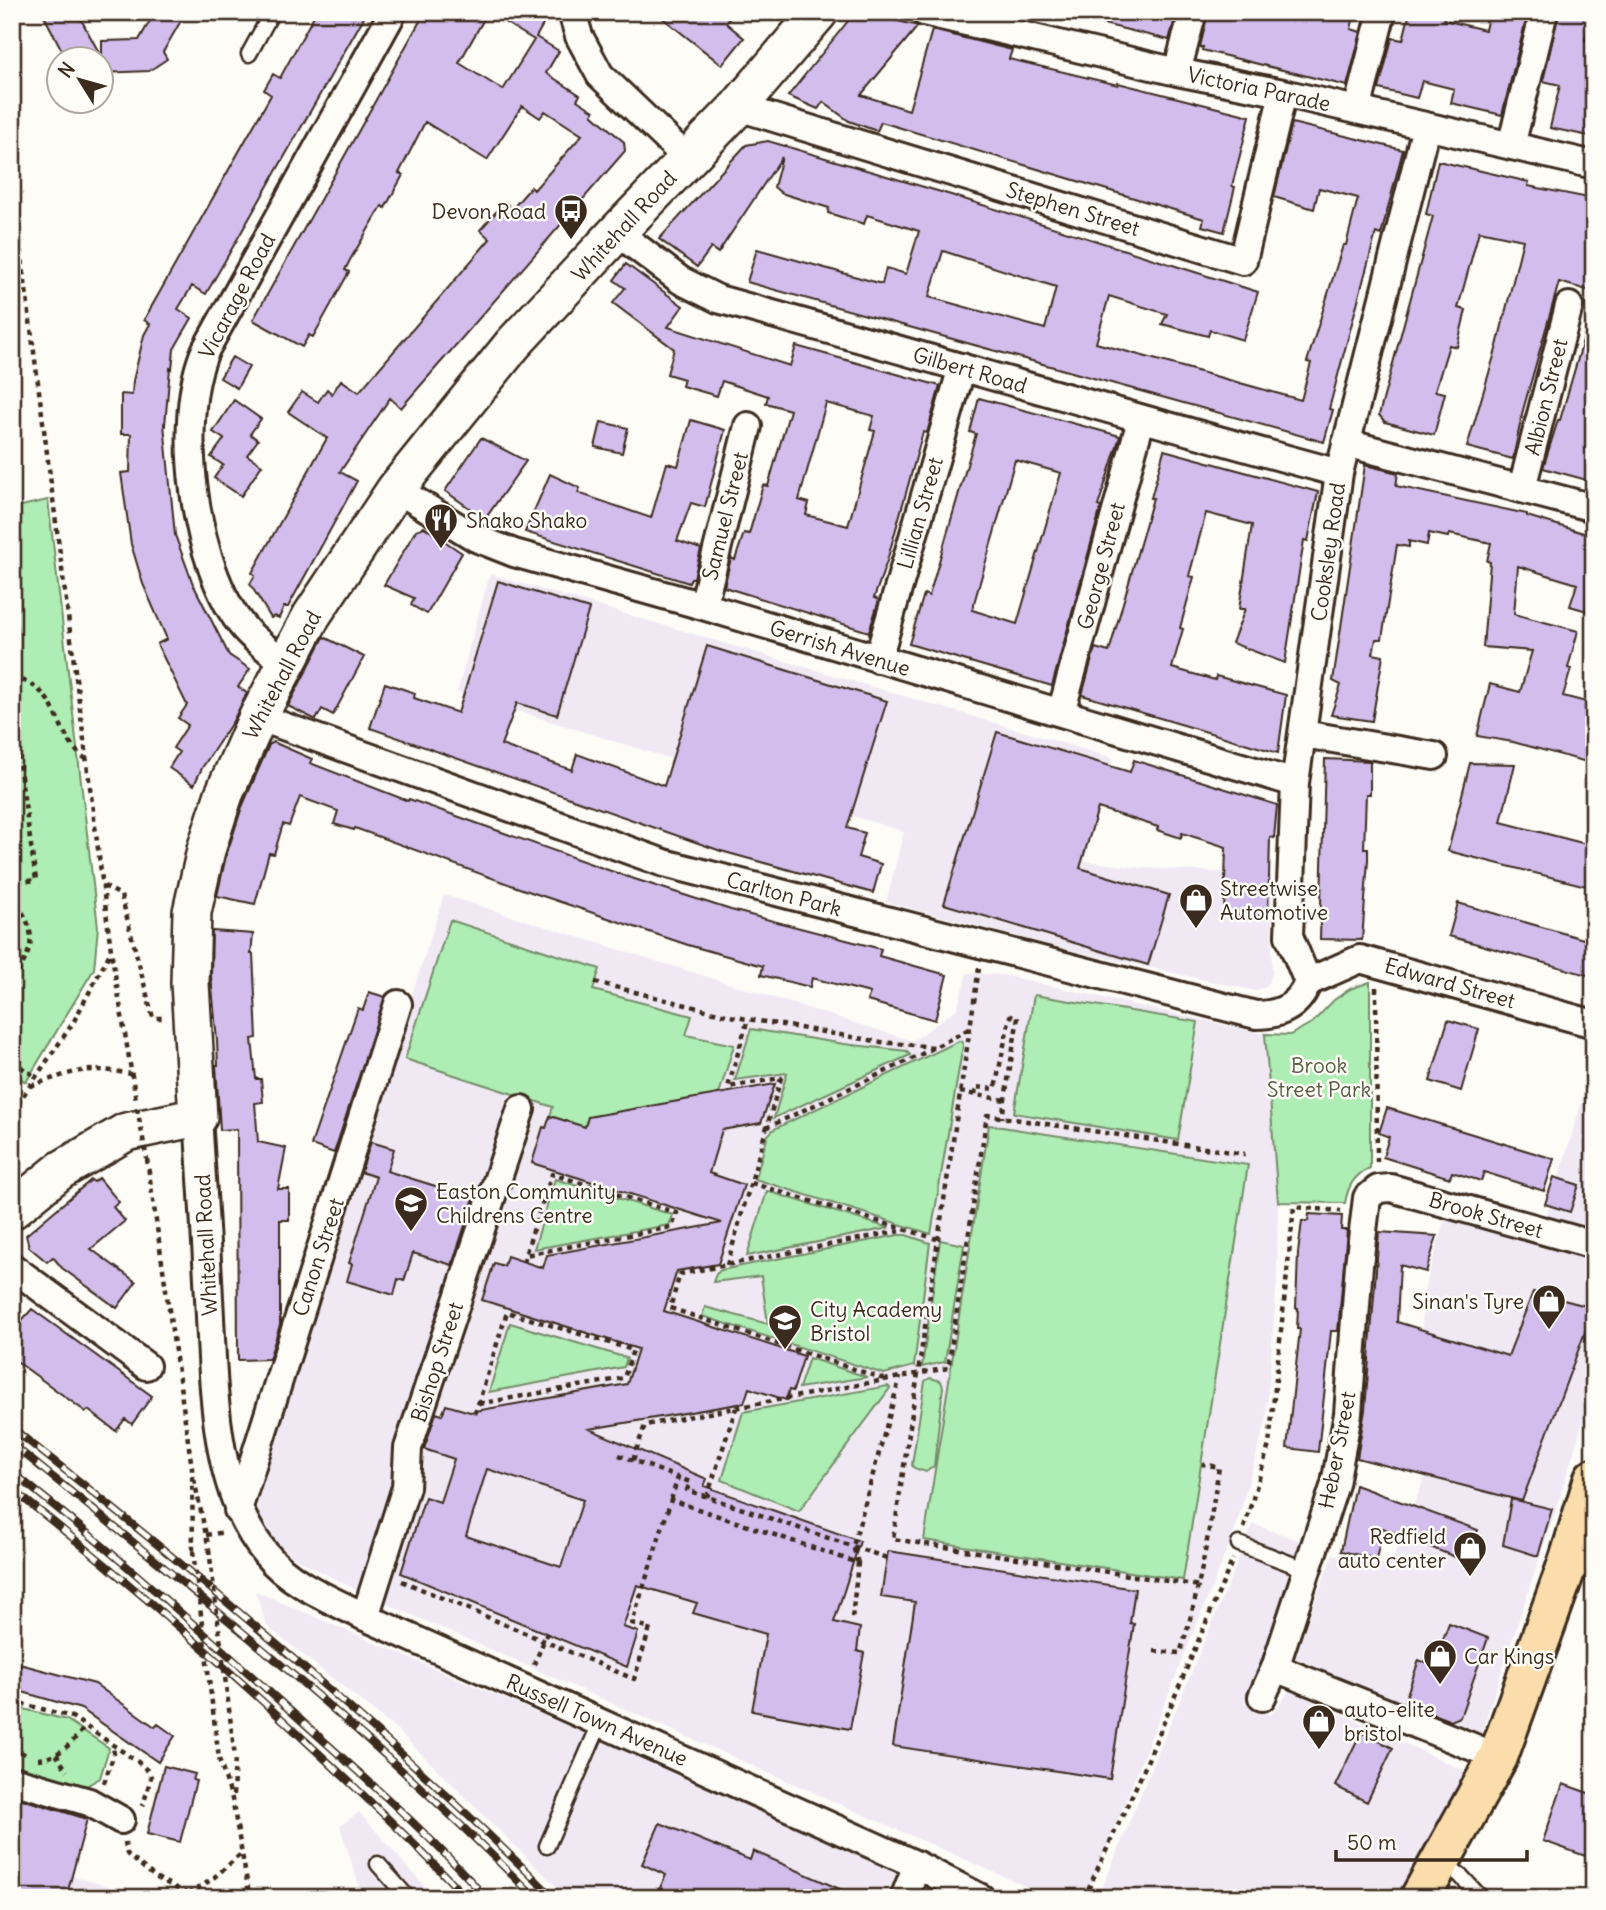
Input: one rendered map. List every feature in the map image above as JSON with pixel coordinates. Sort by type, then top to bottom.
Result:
[{"type":"main road","name":"Whitehall Road","points":[[198,1117],[190,983],[192,912],[206,850],[224,794],[258,718],[312,615],[396,489],[513,344],[738,107],[819,12]]},
{"type":"main road","points":[[12,1210],[61,1170],[126,1132],[198,1117]]},
{"type":"main road","points":[[1420,1898],[1498,1757],[1581,1563],[1594,1478]]},
{"type":"street","name":"Vicarage Road","points":[[286,663],[263,647],[244,628],[228,604],[210,562],[195,497],[192,397],[198,369],[211,340],[393,12]]},
{"type":"street","points":[[572,12],[579,36],[600,75],[687,158]]},
{"type":"street","name":"Victoria Parade","points":[[924,12],[1177,72],[1283,93],[1594,164]]},
{"type":"street","points":[[1177,72],[1192,12]]},
{"type":"street","points":[[1357,110],[1382,12]]},
{"type":"street","points":[[1511,146],[1544,12]]},
{"type":"street","name":"Stephen Street","points":[[738,107],[1242,261],[1283,93]]},
{"type":"street","name":"Cooksley Road","points":[[1308,982],[1290,936],[1296,783],[1339,473],[1426,127]]},
{"type":"street","name":"Gilbert Road","points":[[617,232],[680,280],[718,299],[1140,420],[1339,473]]},
{"type":"street","name":"Albion Street","points":[[1522,488],[1569,306]]},
{"type":"street","name":"Lillian Street","points":[[878,659],[962,367]]},
{"type":"street","name":"George Street","points":[[1061,713],[1140,420]]},
{"type":"street","name":"Samuel Street","points":[[703,606],[748,426]]},
{"type":"street","points":[[1346,443],[1594,508]]},
{"type":"street","name":"Gerrish Avenue","points":[[396,489],[476,538],[514,553],[703,606],[1296,783]]},
{"type":"street","name":"Carlton Park","points":[[258,718],[664,863],[1230,1009],[1256,1015],[1285,1011],[1298,999],[1308,982]]},
{"type":"street","points":[[1303,734],[1434,756]]},
{"type":"street","name":"Edward Street","points":[[1308,982],[1360,959],[1376,961],[1594,1024]]},
{"type":"street","name":"Canon Street","points":[[238,1510],[329,1264],[398,1004]]},
{"type":"street","name":"Bishop Street","points":[[365,1617],[406,1487],[408,1448],[521,1109]]},
{"type":"street","name":"Whitehall Road","points":[[198,1117],[216,1413],[238,1510]]},
{"type":"street","name":"Brook Street","points":[[1378,1189],[1391,1188],[1594,1245]]},
{"type":"street","name":"Heber Street","points":[[1262,1696],[1275,1668],[1335,1483],[1348,1414],[1364,1214],[1367,1198],[1378,1189]]},
{"type":"street","points":[[12,1267],[146,1366]]},
{"type":"street","name":"Russell Town Avenue","points":[[238,1510],[266,1554],[282,1569],[315,1591],[365,1617],[918,1865],[981,1898]]},
{"type":"street","points":[[1275,1668],[1498,1757]]},
{"type":"street","points":[[12,1780],[95,1805],[121,1820]]},
{"type":"street","points":[[904,1898],[918,1865]]},
{"type":"lane","points":[[249,54],[272,12]]},
{"type":"lane","points":[[1239,1544],[1307,1570]]},
{"type":"lane","points":[[547,1846],[601,1721]]},
{"type":"lane","points":[[1441,1862],[1460,1875],[1481,1898]]},
{"type":"lane","points":[[378,1864],[408,1898]]},
{"type":"path","points":[[12,181],[111,950],[147,1159],[192,1468],[209,1549],[235,1757],[232,1799]]},
{"type":"path","points":[[12,678],[26,680],[37,687],[52,706],[76,754],[88,761]]},
{"type":"path","points":[[12,750],[17,750],[36,880],[12,883]]},
{"type":"path","points":[[104,886],[121,895],[153,1018],[164,1018],[164,1007]]},
{"type":"path","points":[[12,895],[29,923],[33,943],[24,964],[12,981]]},
{"type":"path","points":[[12,1112],[72,1023],[111,950]]},
{"type":"path","points":[[1376,961],[1378,1189]]},
{"type":"path","points":[[978,972],[893,1539],[1200,1586]]},
{"type":"path","points":[[595,982],[748,1019],[881,1042],[934,1047]]},
{"type":"path","points":[[975,1095],[976,1087],[995,1089],[1010,1016],[1018,1017],[1002,1118]]},
{"type":"path","points":[[727,1265],[781,1078],[728,1087],[748,1019]]},
{"type":"path","points":[[766,1128],[969,1029]]},
{"type":"path","points":[[12,1061],[36,1077]]},
{"type":"path","points":[[29,1087],[81,1069],[102,1068],[131,1074]]},
{"type":"path","points":[[960,1092],[1006,1100]]},
{"type":"path","points":[[634,1460],[645,1425],[948,1368],[986,1115],[1245,1154]]},
{"type":"path","points":[[524,1262],[525,1255],[552,1174],[677,1213],[672,1227],[525,1255]]},
{"type":"path","points":[[751,1183],[937,1240]]},
{"type":"path","points":[[885,1380],[670,1308],[680,1274],[905,1230]]},
{"type":"path","points":[[475,1414],[478,1404],[507,1312],[633,1350],[624,1378],[478,1404]]},
{"type":"path","points":[[852,1619],[858,1563],[853,1546],[900,1377]]},
{"type":"path","points":[[707,1497],[736,1408]]},
{"type":"path","points":[[618,1455],[690,1482],[687,1490],[887,1558]]},
{"type":"path","points":[[1154,1651],[1180,1653],[1200,1586],[1219,1466],[1202,1464]]},
{"type":"path","points":[[192,1468],[194,1551],[219,1759],[232,1799],[250,1898]]},
{"type":"path","points":[[379,1571],[634,1679],[650,1628],[632,1623],[678,1477]]},
{"type":"path","points":[[671,1500],[858,1563]]},
{"type":"path","points":[[525,1688],[547,1633]]},
{"type":"path","points":[[12,1701],[65,1715],[149,1772],[151,1777],[142,1810],[135,1819],[121,1820],[127,1854],[155,1877],[189,1896],[242,1854]]},
{"type":"path","points":[[12,1747],[32,1758],[45,1759],[64,1750],[85,1727]]},
{"type":"path","points":[[95,1805],[114,1754],[113,1747]]},
{"type":"shaded area","points":[[490,574],[1113,758],[1084,861],[1142,868],[1272,875],[1272,975],[1267,986],[1255,991],[1057,947],[886,902],[904,832],[457,692]]},
{"type":"shaded area","name":"City Academy Bristol","points":[[444,895],[913,1041],[957,1009],[967,973],[1003,975],[1265,1034],[1278,1202],[1277,1280],[1266,1421],[1235,1530],[1086,1898],[1052,1898],[358,1591],[290,1555],[261,1524],[254,1488]]},
{"type":"shaded area","points":[[1594,1063],[1594,1233],[1546,1217]]},
{"type":"shaded area","points":[[1446,1215],[1594,1260],[1594,1386],[1480,1736],[1292,1662],[1333,1554],[1390,1566],[1426,1474],[1422,1298]]},
{"type":"shaded area","points":[[1253,1524],[1309,1544],[1244,1702],[1271,1715],[1290,1690],[1467,1772],[1415,1875],[1400,1898],[1098,1898]]},
{"type":"shaded area","points":[[255,1591],[862,1853],[946,1898],[568,1898],[396,1729],[267,1626]]},
{"type":"shaded area","points":[[359,1812],[435,1898],[363,1898],[340,1826]]},
{"type":"shaded area","points":[[12,1860],[79,1878],[148,1898],[12,1898]]},
{"type":"green space","points":[[48,500],[98,927],[94,969],[26,1082],[12,1073],[12,508]]},
{"type":"green space","points":[[450,920],[600,969],[593,990],[692,1016],[686,1035],[734,1045],[719,1094],[585,1127],[550,1116],[553,1107],[405,1059]]},
{"type":"green space","name":"Brook Street Park","points":[[1370,982],[1370,1168],[1353,1182],[1345,1203],[1278,1202],[1265,1034],[1290,1035],[1313,1022],[1334,1000],[1350,989]]},
{"type":"green space","points":[[1034,995],[1198,1022],[1178,1140],[1014,1113]]},
{"type":"green space","points":[[751,1029],[907,1051],[910,1055],[774,1118],[787,1073],[735,1080]]},
{"type":"green space","points":[[959,1041],[963,1045],[931,1234],[755,1179],[768,1135],[774,1129]]},
{"type":"green space","points":[[989,1125],[1248,1165],[1183,1580],[924,1540]]},
{"type":"green space","points":[[555,1179],[673,1215],[669,1225],[534,1249]]},
{"type":"green space","points":[[767,1191],[889,1228],[747,1256]]},
{"type":"green space","points":[[898,1235],[930,1243],[914,1366],[884,1374],[702,1316],[705,1307],[768,1324],[761,1276],[713,1282],[721,1270]]},
{"type":"green space","points":[[940,1240],[964,1245],[945,1362],[922,1367]]},
{"type":"green space","points":[[510,1323],[627,1358],[624,1367],[489,1392]]},
{"type":"green space","points":[[809,1358],[867,1377],[799,1388]]},
{"type":"green space","points":[[930,1378],[941,1381],[943,1387],[934,1466],[926,1472],[912,1465],[925,1381]]},
{"type":"green space","points":[[888,1386],[890,1388],[799,1511],[722,1480],[743,1412]]},
{"type":"green space","points":[[12,1706],[67,1720],[109,1748],[100,1778],[81,1789],[12,1769]]},
{"type":"building","points":[[42,12],[77,12],[95,46],[60,46]]},
{"type":"building","points":[[155,12],[186,12],[163,52],[167,59],[149,71],[116,72],[116,46],[102,46],[102,41],[139,40]]},
{"type":"building","points":[[316,12],[367,12],[206,294],[192,286],[178,309],[192,318],[174,349],[164,424],[175,535],[193,584],[229,655],[250,669],[238,687],[247,693],[194,785],[169,768],[179,752],[173,748],[188,725],[178,718],[187,705],[157,644],[167,639],[143,584],[131,544],[121,473],[130,472],[131,434],[121,434],[121,394],[132,395],[144,335],[150,324],[144,320],[271,95],[264,90],[273,74],[280,78]]},
{"type":"building","points":[[425,12],[488,12],[550,12],[536,37],[559,51],[546,73],[580,95],[577,100],[594,111],[592,114],[624,142],[625,151],[401,408],[390,398],[340,472],[357,481],[288,607],[284,607],[279,618],[271,618],[250,584],[255,575],[252,573],[327,438],[288,412],[302,392],[318,402],[327,389],[332,394],[341,380],[359,392],[490,239],[480,230],[505,202],[512,209],[531,187],[534,190],[582,135],[545,111],[540,118],[522,106],[487,160],[425,122],[399,173],[403,175],[385,208],[382,206],[350,260],[345,270],[349,272],[313,337],[309,335],[302,347],[253,320]],"holes":[[[488,12],[534,40],[503,90],[459,63]]]},
{"type":"building","points":[[655,12],[734,12],[726,23],[744,38],[722,65]]},
{"type":"building","points":[[862,12],[918,26],[861,95],[909,110],[932,30],[1012,50],[1009,59],[1250,116],[1232,186],[1235,187],[1224,232],[1202,226],[1204,219],[881,122],[877,131],[849,121],[823,102],[818,109],[788,96],[852,16]]},
{"type":"building","points":[[1087,12],[1177,12],[1169,40],[1087,20]]},
{"type":"building","points":[[1208,12],[1355,12],[1351,29],[1361,32],[1347,86],[1202,50],[1203,47],[1200,47]]},
{"type":"building","points":[[1410,12],[1446,12],[1444,20],[1485,30],[1489,12],[1528,12],[1502,115],[1451,103],[1454,89],[1422,81],[1417,98],[1379,89],[1392,38],[1403,40]]},
{"type":"building","points":[[1559,12],[1591,12],[1585,40],[1592,42],[1589,55],[1594,56],[1594,137],[1550,128],[1560,85],[1543,81]]},
{"type":"building","points":[[1292,123],[1403,150],[1381,235],[1376,233],[1329,409],[1333,410],[1324,442],[747,282],[757,249],[882,284],[886,268],[906,274],[919,231],[867,215],[864,224],[828,213],[829,208],[781,193],[774,187],[782,157],[718,253],[711,248],[697,267],[659,239],[746,145],[768,141],[951,195],[1258,292],[1243,340],[1210,330],[1208,336],[1162,324],[1167,314],[1109,296],[1096,343],[1301,400],[1311,363],[1307,362],[1343,245],[1346,245],[1358,198],[1319,188],[1314,209],[1274,197]],"holes":[[[943,251],[1056,287],[1045,329],[929,297]]]},
{"type":"building","points":[[1438,161],[1529,182],[1528,186],[1594,199],[1594,292],[1559,282],[1523,410],[1513,459],[1467,447],[1497,346],[1523,240],[1479,231],[1458,308],[1466,310],[1457,347],[1449,345],[1435,391],[1445,393],[1434,435],[1385,422],[1379,415],[1433,216],[1426,214]]},
{"type":"building","points":[[626,264],[683,306],[668,327],[790,366],[796,346],[940,386],[927,433],[923,432],[874,598],[879,600],[869,632],[724,587],[731,558],[735,560],[744,533],[749,534],[763,485],[768,486],[790,410],[766,403],[768,396],[722,381],[717,396],[682,386],[684,379],[667,374],[674,349],[613,303],[625,288],[614,280]],"holes":[[[826,403],[874,416],[870,430],[875,431],[848,526],[806,515],[809,503],[799,500]]]},
{"type":"building","points":[[1588,324],[1594,325],[1594,482],[1543,468]]},
{"type":"building","points":[[232,357],[249,367],[237,388],[220,378]]},
{"type":"building","points":[[979,398],[1120,436],[1098,506],[1101,507],[1052,686],[909,644],[924,594],[929,596],[976,434],[970,432]],"holes":[[[1015,460],[1061,473],[1017,624],[972,610]]]},
{"type":"building","points":[[234,400],[261,419],[250,434],[258,440],[247,455],[262,465],[241,496],[214,478],[223,465],[211,457],[224,439],[213,432]]},
{"type":"building","points":[[691,420],[725,430],[705,507],[691,503],[677,541],[701,549],[694,578],[691,578],[689,583],[525,532],[550,474],[580,488],[578,493],[651,518],[667,463],[678,466]]},
{"type":"building","points":[[601,422],[628,428],[622,453],[595,447]]},
{"type":"building","points":[[481,438],[526,461],[485,519],[445,491]]},
{"type":"building","points":[[1164,450],[1318,492],[1308,541],[1304,540],[1285,663],[1232,643],[1245,609],[1239,609],[1252,525],[1206,513],[1189,576],[1194,577],[1172,668],[1215,680],[1216,676],[1286,695],[1278,753],[1082,695],[1095,648],[1109,652]]},
{"type":"building","points":[[1365,465],[1398,473],[1396,486],[1527,514],[1594,536],[1594,613],[1570,606],[1577,584],[1518,566],[1514,614],[1578,631],[1563,696],[1594,704],[1594,764],[1513,742],[1477,736],[1490,684],[1520,692],[1532,651],[1483,647],[1490,562],[1487,561],[1491,543],[1449,534],[1448,537],[1429,533],[1427,545],[1409,541],[1409,547],[1397,545],[1382,639],[1376,639],[1373,654],[1383,656],[1372,721],[1331,715],[1341,685],[1333,681]]},
{"type":"building","points":[[424,527],[462,553],[427,614],[411,605],[414,598],[384,585],[416,530]]},
{"type":"building","points":[[498,581],[589,609],[557,715],[517,703],[501,745],[572,770],[577,754],[664,786],[707,646],[887,701],[847,828],[865,833],[858,857],[881,864],[873,893],[721,851],[370,728],[385,683],[415,693],[414,698],[458,713]]},
{"type":"building","points":[[324,637],[364,657],[333,715],[322,709],[316,720],[288,706]]},
{"type":"building","points":[[997,732],[1130,772],[1134,760],[1277,805],[1274,838],[1270,837],[1268,916],[1224,915],[1226,847],[1182,833],[1181,838],[1157,830],[1158,827],[1098,808],[1080,868],[1169,895],[1148,965],[944,904]]},
{"type":"building","points":[[273,742],[312,759],[310,763],[408,801],[409,799],[625,876],[731,910],[881,949],[879,956],[947,975],[935,1020],[867,1001],[870,993],[812,978],[810,987],[761,975],[763,966],[688,945],[522,889],[355,828],[354,830],[334,824],[338,811],[300,797],[289,826],[283,824],[274,854],[269,853],[255,904],[217,896],[226,856],[242,807],[269,745]]},
{"type":"building","points":[[1325,759],[1370,761],[1370,794],[1366,794],[1364,848],[1368,848],[1368,860],[1362,940],[1320,939]]},
{"type":"building","points":[[1470,763],[1515,764],[1501,822],[1594,846],[1594,888],[1448,851]]},
{"type":"building","points":[[1458,903],[1594,942],[1594,977],[1449,936]]},
{"type":"building","points":[[212,931],[253,934],[251,954],[257,1038],[252,1039],[256,1079],[261,1079],[263,1102],[255,1103],[258,1142],[286,1148],[278,1189],[289,1189],[289,1220],[280,1220],[280,1325],[269,1359],[238,1360],[237,1129],[220,1130],[217,1041],[211,976]]},
{"type":"building","points":[[369,992],[385,997],[334,1153],[311,1145],[358,1008],[363,1010]]},
{"type":"building","points":[[1448,1020],[1479,1029],[1461,1091],[1430,1081]]},
{"type":"building","points":[[775,1084],[761,1123],[722,1130],[709,1173],[744,1185],[718,1264],[677,1271],[664,1311],[804,1356],[793,1391],[789,1390],[786,1400],[749,1388],[744,1403],[589,1429],[707,1479],[704,1486],[860,1541],[834,1622],[860,1628],[857,1651],[864,1653],[850,1729],[752,1711],[766,1634],[693,1613],[697,1603],[637,1585],[623,1627],[638,1632],[627,1667],[401,1573],[425,1497],[440,1502],[454,1459],[424,1449],[436,1413],[442,1415],[446,1405],[470,1412],[627,1384],[638,1349],[482,1300],[494,1263],[504,1266],[507,1256],[543,1268],[547,1255],[722,1223],[532,1163],[543,1127],[546,1128],[550,1116],[585,1127],[588,1117]],"holes":[[[487,1469],[583,1500],[561,1567],[466,1536]]]},
{"type":"building","points":[[1387,1108],[1554,1159],[1544,1191],[1484,1172],[1481,1181],[1452,1172],[1450,1178],[1383,1157],[1389,1137],[1379,1133]]},
{"type":"building","name":"Easton Community Childrens Centre","points":[[371,1142],[394,1149],[387,1171],[474,1198],[452,1265],[413,1253],[404,1281],[398,1279],[394,1295],[347,1281],[352,1264],[349,1263],[376,1177],[361,1172]]},
{"type":"building","points":[[1554,1177],[1579,1185],[1570,1212],[1545,1204]]},
{"type":"building","points":[[99,1178],[119,1202],[113,1207],[125,1221],[91,1249],[136,1282],[117,1308],[62,1268],[53,1257],[47,1262],[29,1247],[26,1235],[91,1180],[94,1182]]},
{"type":"building","points":[[1309,1214],[1342,1216],[1341,1230],[1347,1230],[1338,1331],[1331,1331],[1318,1452],[1287,1448],[1300,1329],[1297,1329],[1296,1308],[1298,1253],[1302,1221],[1308,1221]]},
{"type":"building","points":[[1379,1232],[1437,1236],[1426,1272],[1400,1265],[1397,1322],[1508,1356],[1533,1292],[1594,1308],[1522,1501],[1357,1458],[1365,1410]]},
{"type":"building","points":[[32,1309],[152,1396],[132,1424],[125,1419],[116,1431],[12,1358],[12,1331]]},
{"type":"building","points":[[1355,1485],[1478,1530],[1465,1561],[1383,1528],[1376,1559],[1341,1551]]},
{"type":"building","points":[[1511,1499],[1552,1509],[1538,1556],[1503,1545]]},
{"type":"building","points":[[888,1551],[1135,1589],[1130,1623],[1134,1624],[1110,1779],[893,1746],[915,1602],[881,1597]]},
{"type":"building","name":"Car Kings","points":[[1449,1623],[1488,1638],[1460,1717],[1451,1721],[1404,1703],[1419,1660],[1433,1666]]},
{"type":"building","points":[[12,1662],[95,1684],[155,1727],[158,1724],[175,1736],[158,1762],[81,1709],[12,1689]]},
{"type":"building","points":[[1361,1732],[1393,1748],[1367,1802],[1335,1786]]},
{"type":"building","points":[[164,1766],[195,1774],[193,1780],[196,1781],[180,1842],[147,1834]]},
{"type":"building","points":[[1563,1784],[1594,1795],[1594,1859],[1543,1841]]},
{"type":"building","points":[[12,1796],[87,1819],[66,1898],[12,1898]]},
{"type":"building","points":[[660,1823],[750,1860],[753,1851],[860,1898],[676,1898],[659,1890],[666,1875],[642,1864]]},
{"type":"railway","points":[[12,1428],[221,1597],[357,1714],[554,1898]]},
{"type":"railway","points":[[12,1444],[346,1720],[535,1898]]},
{"type":"railway","points":[[12,1472],[120,1561],[259,1683],[417,1826],[486,1898]]},
{"type":"railway","points":[[12,1489],[133,1587],[250,1690],[380,1811],[466,1898]]},
{"type":"place","name":"Devon Road","points":[[571,241]]},
{"type":"place","name":"Shako Shako","points":[[441,550]]},
{"type":"place","name":"Streetwise Automotive","points":[[1196,930]]},
{"type":"place","name":"Easton Community Childrens Centre","points":[[411,1233]]},
{"type":"place","name":"Sinan's Tyre","points":[[1549,1331]]},
{"type":"place","name":"City Academy Bristol","points":[[785,1351]]},
{"type":"place","name":"Redfield auto center","points":[[1470,1578]]},
{"type":"place","name":"Car Kings","points":[[1440,1686]]},
{"type":"place","name":"auto-elite bristol","points":[[1319,1751]]}]
